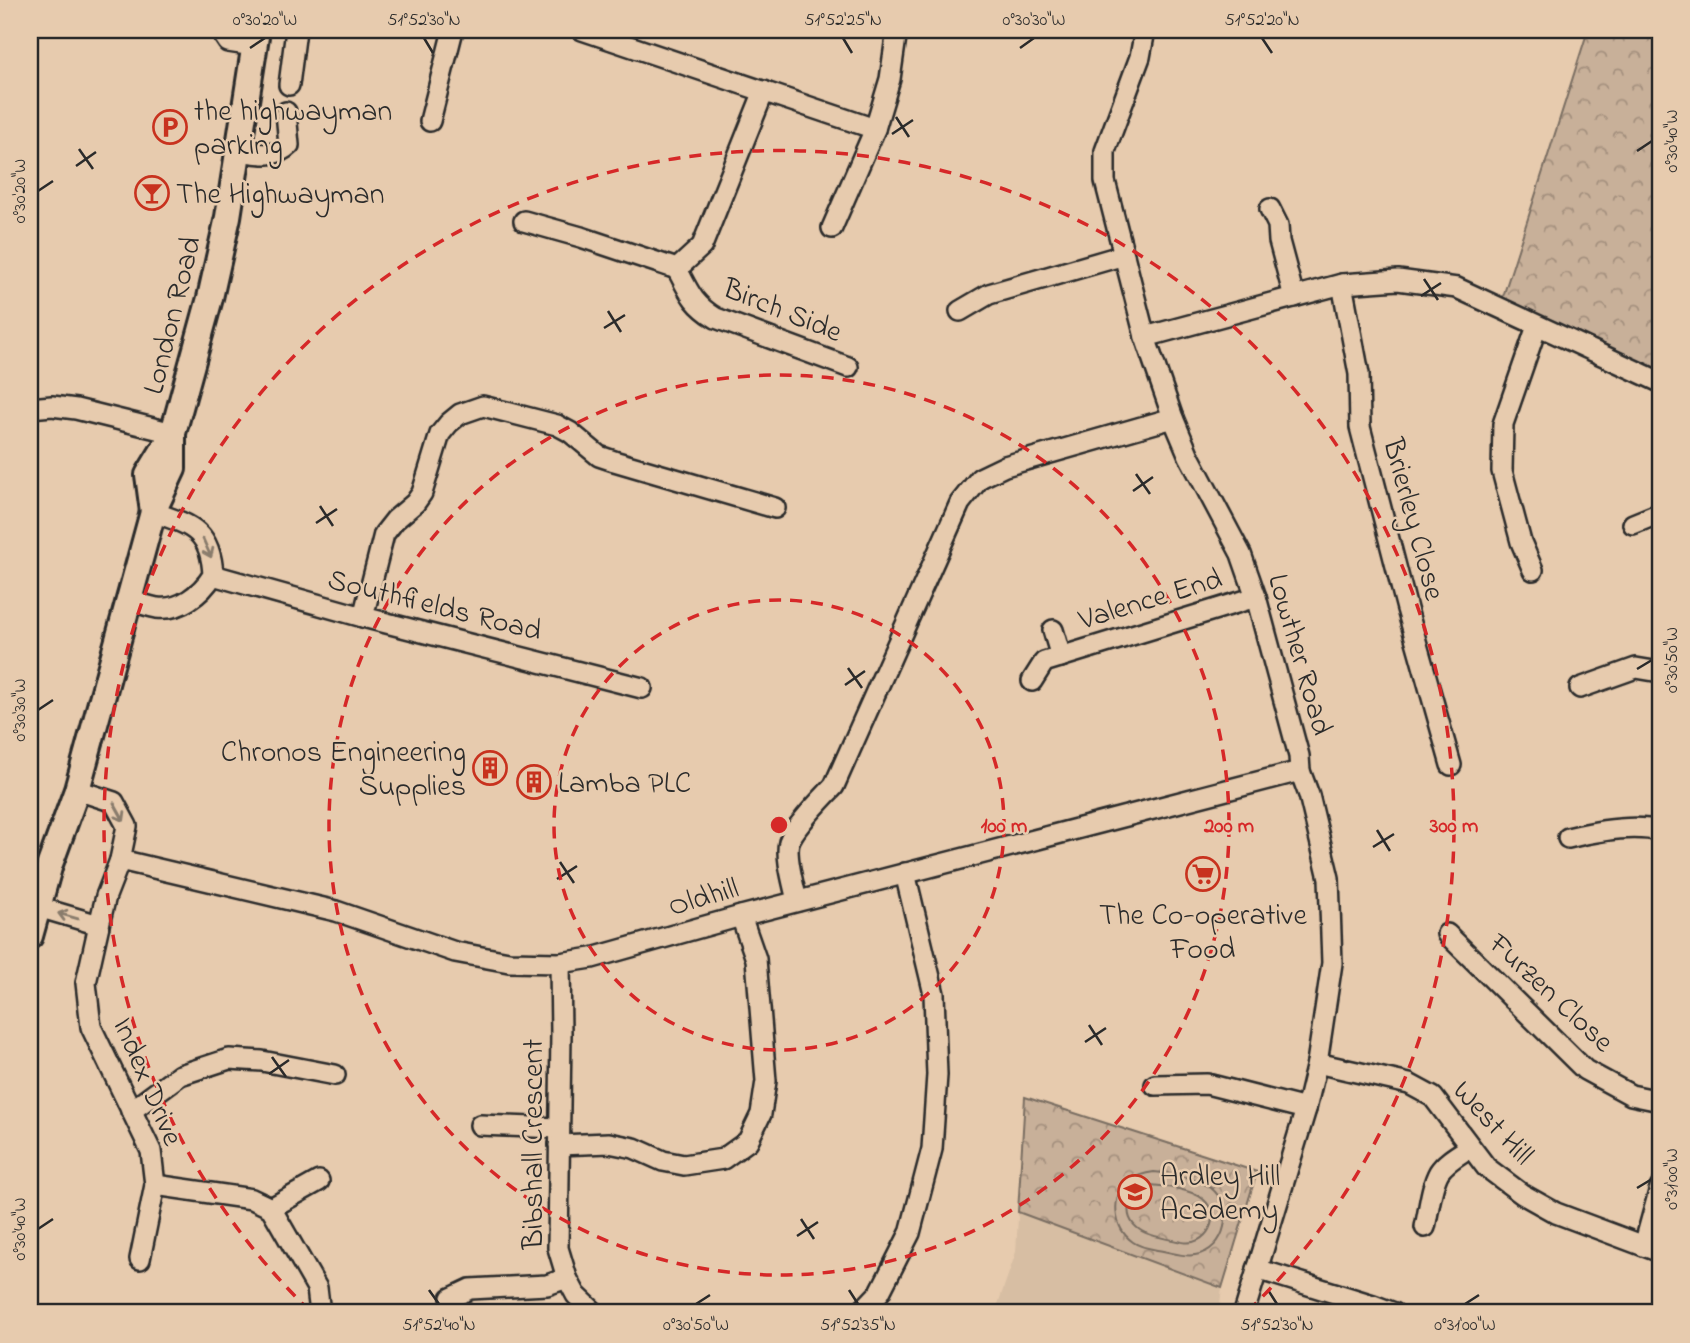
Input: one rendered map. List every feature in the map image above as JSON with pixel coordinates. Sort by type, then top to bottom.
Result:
[{"type":"main road","name":"London Road","points":[[30,936],[77,790],[153,512],[148,475],[173,433],[210,298],[228,217],[255,38]]},
{"type":"street","name":"London Road","points":[[220,30],[228,42],[255,38]]},
{"type":"street","points":[[289,85],[296,30]]},
{"type":"street","points":[[430,121],[453,30]]},
{"type":"street","points":[[582,30],[875,129]]},
{"type":"street","points":[[832,228],[875,129],[890,79],[897,30]]},
{"type":"street","name":"Lowther Road","points":[[1144,30],[1140,57],[1105,151],[1105,181],[1145,337],[1174,418],[1189,456],[1241,554],[1256,597],[1329,878],[1332,963],[1317,1063],[1306,1109],[1244,1313]]},
{"type":"street","name":"Birch Side","points":[[764,92],[702,246],[677,269],[693,300],[702,310],[716,318],[848,367]]},
{"type":"street","points":[[239,151],[267,155],[285,149],[289,145],[286,112]]},
{"type":"street","points":[[1270,209],[1278,225],[1279,241],[1294,297]]},
{"type":"street","points":[[524,221],[677,269]]},
{"type":"street","points":[[960,312],[989,294],[1124,255]]},
{"type":"street","points":[[1145,337],[1342,284],[1398,279],[1457,288],[1660,382]]},
{"type":"street","name":"Brierley Close","points":[[1342,284],[1359,374],[1360,427],[1451,765]]},
{"type":"street","points":[[1533,570],[1521,542],[1502,471],[1502,459],[1503,424],[1537,326]]},
{"type":"street","points":[[30,408],[52,406],[76,409],[173,433]]},
{"type":"street","points":[[363,617],[384,534],[422,493],[440,434],[460,414],[483,406],[557,425],[599,456],[775,508]]},
{"type":"street","points":[[797,901],[789,869],[789,842],[803,821],[834,786],[960,503],[979,478],[1005,466],[1174,418]]},
{"type":"street","points":[[129,600],[158,608],[173,607],[202,590],[213,575],[210,550],[199,533],[178,520],[153,512]]},
{"type":"street","points":[[1633,524],[1660,513]]},
{"type":"street","name":"Southfields Road","points":[[213,575],[363,617],[642,688]]},
{"type":"street","name":"Valence End","points":[[1032,681],[1044,662],[1256,597]]},
{"type":"street","name":"Valence End","points":[[1053,630],[1061,657]]},
{"type":"street","points":[[1580,688],[1636,668],[1660,672]]},
{"type":"street","name":"Oldhill","points":[[120,860],[336,911],[455,951],[509,962],[560,963],[592,958],[797,901],[1300,771]]},
{"type":"street","name":"Index Drive","points":[[77,790],[114,802],[127,826],[120,860],[106,896],[86,983],[91,1027],[151,1151],[155,1185],[140,1259]]},
{"type":"street","points":[[1567,838],[1596,831],[1660,831]]},
{"type":"street","points":[[860,1313],[880,1292],[910,1233],[932,1149],[937,1075],[934,994],[905,873]]},
{"type":"street","points":[[38,907],[99,925]]},
{"type":"street","points":[[480,1125],[634,1147],[663,1161],[684,1165],[723,1159],[748,1142],[761,1114],[766,1081],[756,959],[741,916]]},
{"type":"street","name":"Furzen Close","points":[[1447,934],[1585,1070],[1631,1095],[1660,1101]]},
{"type":"street","name":"Bibshall Crescent","points":[[560,963],[558,1248],[567,1278],[576,1295],[595,1313]]},
{"type":"street","points":[[131,1111],[180,1075],[229,1059],[262,1061],[335,1075]]},
{"type":"street","name":"West Hill","points":[[1317,1063],[1409,1084],[1433,1097],[1486,1167],[1522,1194],[1556,1213],[1652,1249]]},
{"type":"street","points":[[1155,1085],[1207,1084],[1306,1109]]},
{"type":"street","points":[[1425,1227],[1440,1171],[1470,1147]]},
{"type":"street","points":[[271,1208],[319,1181]]},
{"type":"street","points":[[155,1185],[252,1199],[271,1208],[317,1288],[320,1313]]},
{"type":"street","points":[[1652,1249],[1660,1188]]},
{"type":"street","points":[[1257,1269],[1394,1313]]},
{"type":"street","points":[[451,1298],[470,1289],[547,1285],[567,1278]]},
{"type":"shaded area","name":"Ardley Hill Academy","points":[[1025,1097],[1257,1172],[1222,1288],[1219,1313],[995,1313],[1016,1252]]},
{"type":"green space","points":[[1588,30],[1660,30],[1660,370],[1501,303]]},
{"type":"green space","name":"Ardley Hill Academy","points":[[1025,1097],[1257,1172],[1222,1288],[1018,1212]]},
{"type":"green space","points":[[1151,1172],[1200,1182],[1219,1196],[1225,1216],[1224,1227],[1214,1245],[1195,1255],[1183,1255],[1143,1247],[1126,1236],[1116,1212],[1119,1195],[1129,1181]],"holes":[[[1151,1185],[1186,1191],[1203,1199],[1212,1214],[1212,1221],[1205,1235],[1199,1240],[1182,1242],[1140,1230],[1130,1218],[1129,1204],[1137,1193]]]},
{"type":"place","name":"the highwayman parking","points":[[170,127]]},
{"type":"place","name":"The Highwayman","points":[[152,193]]},
{"type":"place","name":"Chronos Engineering Supplies","points":[[490,768]]},
{"type":"place","name":"Lamba PLC","points":[[534,782]]},
{"type":"place","name":"The Co-operative Food","points":[[1203,874]]},
{"type":"place","name":"Ardley Hill Academy","points":[[1135,1192]]}]
